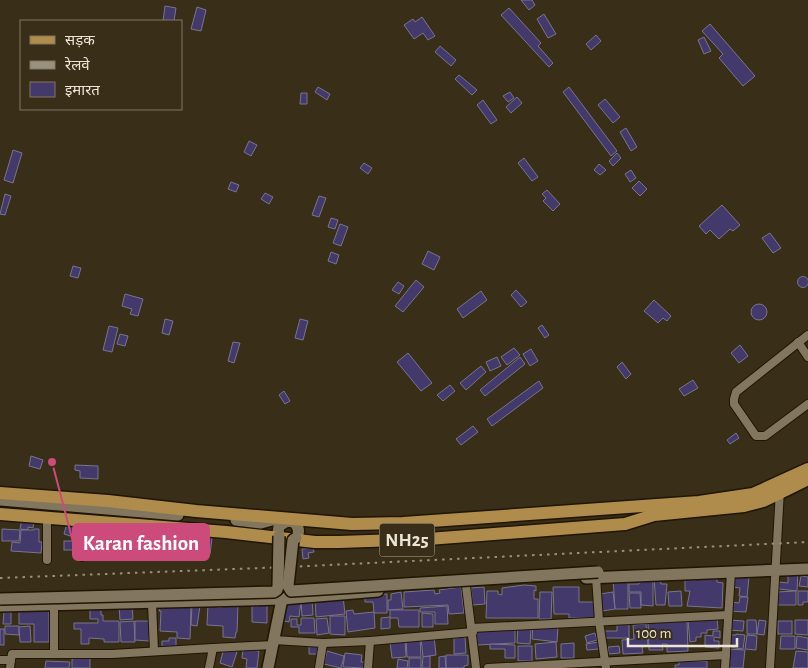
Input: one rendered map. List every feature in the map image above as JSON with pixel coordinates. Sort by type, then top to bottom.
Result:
[{"type":"main road","name":"NH25","points":[[0,514],[226,532],[314,542],[357,542],[544,531],[625,524],[654,515],[744,506],[780,488],[808,469]]},
{"type":"main road","name":"NH25","points":[[0,493],[108,501],[196,511],[352,524],[403,523],[698,502],[753,494],[808,479]]},
{"type":"street","points":[[808,335],[736,392],[734,399],[734,404],[756,436],[760,437],[765,436],[808,404]]},
{"type":"street","points":[[798,342],[808,357]]},
{"type":"street","points":[[770,668],[780,488]]},
{"type":"street","points":[[0,500],[254,522],[272,520],[291,521],[296,533],[288,586],[291,591],[597,575],[808,569]]},
{"type":"street","points":[[0,508],[181,523],[278,534],[287,542],[296,533],[343,528],[622,511],[633,507]]},
{"type":"street","points":[[47,518],[47,560]]},
{"type":"street","points":[[296,533],[340,538],[368,537],[523,528],[625,519],[636,520]]},
{"type":"street","points":[[82,557],[84,522]]},
{"type":"street","points":[[0,599],[274,592],[278,586],[279,526],[284,522]]},
{"type":"street","points":[[110,556],[111,523]]},
{"type":"street","points":[[725,668],[731,572]]},
{"type":"street","points":[[0,606],[282,598],[597,575]]},
{"type":"street","points":[[597,575],[599,621],[605,665]]},
{"type":"street","points":[[466,586],[476,668]]},
{"type":"street","points":[[268,668],[282,598]]},
{"type":"street","points":[[152,603],[154,651]]},
{"type":"street","points":[[54,604],[54,654]]},
{"type":"street","points":[[0,660],[11,664],[12,654],[154,651],[273,642],[323,643],[370,641],[472,630],[599,621],[728,615]]},
{"type":"street","points":[[368,668],[370,641]]},
{"type":"street","points":[[319,668],[323,643]]},
{"type":"street","points":[[209,668],[213,648]]},
{"type":"street","points":[[488,668],[605,665],[726,655]]},
{"type":"building","points":[[521,0],[532,0],[535,5],[529,10]]},
{"type":"building","points":[[165,6],[176,8],[174,20],[163,20]]},
{"type":"building","points":[[197,7],[206,10],[201,31],[191,29]]},
{"type":"building","points":[[509,8],[541,43],[538,46],[553,63],[549,67],[501,15]]},
{"type":"building","points":[[544,14],[556,34],[548,38],[537,19]]},
{"type":"building","points":[[422,17],[435,36],[428,40],[423,33],[414,39],[404,25],[413,19],[415,22]]},
{"type":"building","points":[[710,24],[755,76],[743,86],[719,58],[723,54],[702,31]]},
{"type":"building","points":[[596,35],[601,41],[591,50],[586,44]]},
{"type":"building","points":[[704,37],[711,51],[704,54],[698,40]]},
{"type":"building","points":[[440,46],[456,60],[451,66],[435,52]]},
{"type":"building","points":[[459,75],[477,90],[472,95],[455,79]]},
{"type":"building","points":[[318,87],[330,94],[327,100],[315,92]]},
{"type":"building","points":[[569,87],[617,151],[611,156],[563,92]]},
{"type":"building","points":[[510,92],[514,98],[508,102],[503,96]]},
{"type":"building","points":[[301,93],[307,93],[307,104],[300,104]]},
{"type":"building","points":[[517,97],[522,103],[511,113],[506,107]]},
{"type":"building","points":[[605,99],[620,117],[613,123],[598,105]]},
{"type":"building","points":[[483,100],[497,120],[491,124],[477,105]]},
{"type":"building","points":[[626,128],[637,147],[631,151],[620,132]]},
{"type":"building","points":[[249,141],[257,145],[251,156],[244,152]]},
{"type":"building","points":[[13,150],[22,153],[13,183],[4,180]]},
{"type":"building","points":[[617,153],[621,158],[613,166],[609,161]]},
{"type":"building","points":[[524,158],[538,177],[532,181],[518,163]]},
{"type":"building","points":[[364,163],[372,168],[368,174],[360,168]]},
{"type":"building","points":[[599,164],[606,170],[600,175],[594,170]]},
{"type":"building","points":[[631,170],[636,178],[630,182],[625,174]]},
{"type":"building","points":[[639,181],[647,189],[640,196],[632,188]]},
{"type":"building","points":[[231,182],[239,185],[236,192],[228,189]]},
{"type":"building","points":[[547,190],[560,204],[553,211],[543,201],[546,198],[542,194]]},
{"type":"building","points":[[265,193],[273,197],[269,204],[261,199]]},
{"type":"building","points":[[5,194],[11,196],[5,215],[0,214]]},
{"type":"building","points":[[319,196],[326,198],[319,217],[312,215]]},
{"type":"building","points":[[722,205],[740,225],[733,231],[730,229],[719,239],[710,230],[706,234],[699,226]]},
{"type":"building","points":[[331,218],[338,220],[335,229],[328,227]]},
{"type":"building","points":[[340,224],[348,227],[341,246],[333,243]]},
{"type":"building","points":[[770,233],[781,248],[773,253],[762,238]]},
{"type":"building","points":[[428,251],[440,257],[434,270],[422,264]]},
{"type":"building","points":[[331,252],[339,255],[336,264],[328,261]]},
{"type":"building","points":[[73,266],[81,268],[78,278],[70,276]]},
{"type":"building","points":[[801,277],[805,277],[808,282],[807,286],[801,287],[798,284],[798,280]]},
{"type":"building","points":[[416,280],[424,287],[403,312],[395,306]]},
{"type":"building","points":[[398,282],[404,286],[399,294],[392,290]]},
{"type":"building","points":[[516,290],[527,302],[521,307],[511,295]]},
{"type":"building","points":[[481,291],[487,300],[463,318],[457,309]]},
{"type":"building","points":[[125,294],[143,299],[138,316],[130,314],[132,309],[122,306]]},
{"type":"building","points":[[654,300],[671,316],[667,321],[663,318],[658,323],[644,311]]},
{"type":"building","points":[[759,304],[765,306],[767,312],[765,318],[759,320],[753,318],[751,312],[753,306]]},
{"type":"building","points":[[165,319],[173,321],[169,335],[162,333]]},
{"type":"building","points":[[300,319],[308,321],[303,340],[295,338]]},
{"type":"building","points":[[542,325],[549,335],[545,338],[538,328]]},
{"type":"building","points":[[109,326],[118,328],[112,352],[103,350]]},
{"type":"building","points":[[120,334],[128,336],[125,346],[117,344]]},
{"type":"building","points":[[233,342],[240,343],[234,363],[228,361]]},
{"type":"building","points":[[740,345],[748,356],[739,363],[731,353]]},
{"type":"building","points":[[514,348],[520,355],[507,365],[501,357]]},
{"type":"building","points":[[531,349],[538,361],[530,366],[523,354]]},
{"type":"building","points":[[408,353],[432,383],[421,391],[397,362]]},
{"type":"building","points":[[497,357],[501,366],[490,371],[486,362]]},
{"type":"building","points":[[520,357],[525,364],[485,396],[480,390]]},
{"type":"building","points":[[622,362],[631,374],[626,379],[617,367]]},
{"type":"building","points":[[481,366],[486,372],[466,390],[460,383]]},
{"type":"building","points":[[693,380],[698,388],[684,396],[679,389]]},
{"type":"building","points":[[539,381],[543,388],[492,426],[487,419]]},
{"type":"building","points":[[450,385],[455,391],[443,401],[437,395]]},
{"type":"building","points":[[284,391],[290,401],[285,404],[279,395]]},
{"type":"building","points":[[473,426],[478,432],[461,445],[456,439]]},
{"type":"building","points":[[736,433],[739,438],[730,444],[727,440]]},
{"type":"building","points":[[31,456],[43,460],[40,469],[29,466]]},
{"type":"building","points":[[75,465],[98,466],[98,479],[80,478],[80,471],[75,470]]},
{"type":"building","points":[[22,518],[34,520],[33,528],[28,527],[28,530],[20,529]]},
{"type":"building","points":[[67,523],[80,527],[77,538],[64,534]]},
{"type":"building","points":[[2,529],[20,530],[19,541],[2,541]]},
{"type":"building","points":[[39,529],[39,542],[42,542],[41,553],[11,551],[12,542],[20,543],[21,530]]},
{"type":"building","points":[[206,537],[212,538],[210,554],[204,553]]},
{"type":"building","points":[[64,541],[79,541],[79,550],[64,550]]},
{"type":"building","points":[[313,548],[314,552],[308,553],[309,558],[303,559],[302,549]]},
{"type":"building","points":[[798,570],[797,591],[779,589],[779,582],[788,583],[788,576],[785,576],[786,572]]},
{"type":"building","points":[[732,575],[749,577],[747,597],[739,596],[740,588],[732,587]]},
{"type":"building","points":[[801,576],[808,577],[808,587],[799,586]]},
{"type":"building","points":[[654,577],[660,577],[661,584],[667,584],[665,605],[656,605]]},
{"type":"building","points":[[695,577],[717,579],[717,582],[723,583],[722,608],[687,606],[690,591],[685,591],[685,579],[695,580]]},
{"type":"building","points":[[613,578],[628,578],[628,609],[615,609]]},
{"type":"building","points":[[640,578],[653,578],[653,606],[641,605],[641,592],[629,592],[629,584],[639,584]]},
{"type":"building","points":[[524,585],[536,586],[534,599],[538,599],[538,618],[486,618],[487,591],[498,591],[498,594],[502,595],[502,588]]},
{"type":"building","points":[[461,587],[464,613],[449,614],[448,605],[404,607],[404,592],[434,590],[435,594],[440,593],[439,590]]},
{"type":"building","points":[[484,587],[485,604],[473,605],[471,588]]},
{"type":"building","points":[[553,587],[579,587],[579,602],[595,602],[595,618],[569,618],[569,614],[554,614]]},
{"type":"building","points":[[681,591],[682,606],[669,606],[668,592]]},
{"type":"building","points":[[796,591],[796,605],[777,605],[777,592]]},
{"type":"building","points":[[798,591],[808,591],[808,602],[803,602],[803,605],[798,605]]},
{"type":"building","points":[[401,592],[403,609],[388,610],[388,600],[391,600],[391,594]]},
{"type":"building","points":[[540,592],[552,592],[551,619],[539,619]]},
{"type":"building","points":[[613,592],[615,609],[602,611],[600,594]]},
{"type":"building","points":[[629,593],[640,593],[641,608],[630,608]]},
{"type":"building","points":[[387,594],[387,613],[374,613],[373,602],[365,602],[365,595]]},
{"type":"building","points":[[343,596],[345,614],[316,617],[315,598]]},
{"type":"building","points":[[740,597],[748,597],[746,612],[730,611],[731,602],[739,603]]},
{"type":"building","points":[[287,599],[301,601],[299,617],[290,616],[289,622],[284,621]]},
{"type":"building","points":[[312,599],[313,615],[302,616],[301,600]]},
{"type":"building","points":[[258,602],[267,602],[267,623],[252,622],[252,606],[258,606]]},
{"type":"building","points":[[223,603],[238,604],[235,638],[223,637],[223,626],[207,625],[208,604],[222,607]]},
{"type":"building","points":[[90,604],[101,604],[103,621],[119,621],[119,642],[104,642],[104,639],[89,638],[89,644],[81,644],[81,629],[74,629],[74,623],[98,623],[98,619],[90,619]]},
{"type":"building","points":[[119,605],[132,605],[133,619],[120,620]]},
{"type":"building","points":[[192,605],[200,606],[197,626],[191,625]]},
{"type":"building","points":[[447,606],[448,624],[435,624],[435,612],[420,612],[420,608]]},
{"type":"building","points":[[49,607],[49,642],[34,642],[34,624],[19,624],[19,608]]},
{"type":"building","points":[[160,607],[191,607],[190,639],[177,638],[177,632],[160,631]]},
{"type":"building","points":[[353,610],[354,614],[374,612],[375,628],[348,632],[346,611]]},
{"type":"building","points":[[390,610],[419,610],[419,627],[399,627],[398,618],[390,618]]},
{"type":"building","points":[[4,612],[11,612],[11,624],[3,624]]},
{"type":"building","points":[[422,613],[433,614],[433,627],[422,627]]},
{"type":"building","points":[[330,616],[345,616],[345,635],[330,634]]},
{"type":"building","points":[[390,617],[390,628],[381,629],[381,618]]},
{"type":"building","points":[[717,617],[718,629],[707,630],[707,633],[701,633],[701,637],[696,637],[696,641],[690,642],[688,621]]},
{"type":"building","points":[[301,618],[314,618],[315,633],[299,633],[299,627],[291,627],[291,619],[297,619],[297,625],[301,625]]},
{"type":"building","points":[[327,618],[329,633],[317,635],[316,619]]},
{"type":"building","points":[[729,620],[744,621],[743,631],[729,630]]},
{"type":"building","points":[[747,620],[756,620],[757,634],[747,634]]},
{"type":"building","points":[[759,620],[766,621],[764,635],[757,634]]},
{"type":"building","points":[[795,620],[808,620],[808,635],[795,634]]},
{"type":"building","points":[[134,621],[135,642],[121,642],[120,622]]},
{"type":"building","points":[[135,621],[150,621],[149,641],[135,640]]},
{"type":"building","points":[[687,621],[688,651],[667,652],[667,644],[662,644],[663,650],[649,650],[648,623]]},
{"type":"building","points":[[778,621],[792,621],[792,634],[778,634]]},
{"type":"building","points":[[617,623],[629,623],[629,638],[605,638],[605,631],[617,631]]},
{"type":"building","points":[[646,624],[648,646],[642,647],[643,653],[623,654],[622,640],[634,639],[633,625]]},
{"type":"building","points":[[533,625],[558,627],[557,642],[532,639]]},
{"type":"building","points":[[5,626],[19,626],[19,635],[5,634]]},
{"type":"building","points":[[30,626],[31,642],[20,642],[19,627]]},
{"type":"building","points":[[518,627],[531,628],[530,644],[517,643]]},
{"type":"building","points":[[0,629],[4,629],[4,645],[0,645]]},
{"type":"building","points":[[515,629],[515,643],[477,645],[476,630]]},
{"type":"building","points":[[713,631],[720,631],[720,638],[714,637],[714,641],[719,641],[719,648],[705,647],[705,635],[713,636]]},
{"type":"building","points":[[595,633],[597,640],[587,643],[585,636]]},
{"type":"building","points":[[729,635],[745,635],[743,649],[728,647]]},
{"type":"building","points":[[747,635],[757,636],[756,650],[745,649]]},
{"type":"building","points":[[434,636],[436,655],[423,657],[421,638]]},
{"type":"building","points":[[781,636],[795,636],[795,649],[780,649]]},
{"type":"building","points":[[797,636],[808,638],[808,650],[796,648]]},
{"type":"building","points":[[465,637],[466,653],[454,654],[454,638]]},
{"type":"building","points":[[169,638],[176,638],[176,647],[162,647],[162,641],[169,641]]},
{"type":"building","points":[[406,638],[420,638],[421,657],[407,657]]},
{"type":"building","points":[[405,640],[406,657],[392,658],[390,642]]},
{"type":"building","points":[[556,642],[557,657],[536,659],[535,644]]},
{"type":"building","points":[[599,642],[599,649],[587,650],[586,644]]},
{"type":"building","points":[[574,643],[574,658],[561,658],[561,644]]},
{"type":"building","points":[[490,644],[515,645],[515,658],[505,658],[505,649],[490,649]]},
{"type":"building","points":[[309,645],[318,645],[317,654],[309,654]]},
{"type":"building","points":[[518,646],[532,646],[532,661],[518,661]]},
{"type":"building","points":[[619,646],[620,653],[609,654],[608,647]]},
{"type":"building","points":[[224,648],[237,652],[232,667],[220,663]]},
{"type":"building","points":[[243,649],[259,651],[257,668],[246,668],[247,659],[242,658]]},
{"type":"building","points":[[727,649],[745,650],[743,668],[726,668]]},
{"type":"building","points":[[327,651],[344,656],[341,668],[324,664]]},
{"type":"building","points":[[796,651],[808,652],[808,668],[793,668]]},
{"type":"building","points":[[345,653],[362,655],[361,662],[365,662],[364,668],[343,667]]},
{"type":"building","points":[[446,655],[468,655],[468,665],[464,666],[464,668],[446,668]]},
{"type":"building","points":[[90,656],[90,668],[72,668],[72,659]]},
{"type":"building","points":[[430,656],[430,668],[422,668],[423,657]]},
{"type":"building","points":[[445,656],[446,668],[439,668],[439,657]]},
{"type":"building","points":[[409,658],[421,658],[421,668],[409,668]]},
{"type":"building","points":[[398,659],[408,661],[407,668],[397,668]]},
{"type":"building","points":[[46,661],[70,662],[69,668],[45,668]]},
{"type":"building","points":[[679,661],[707,661],[707,668],[675,668],[675,665],[679,665]]},
{"type":"railway","points":[[0,578],[287,567],[808,542]]},
{"type":"place","name":"Karan fashion","points":[[52,462]]}]
